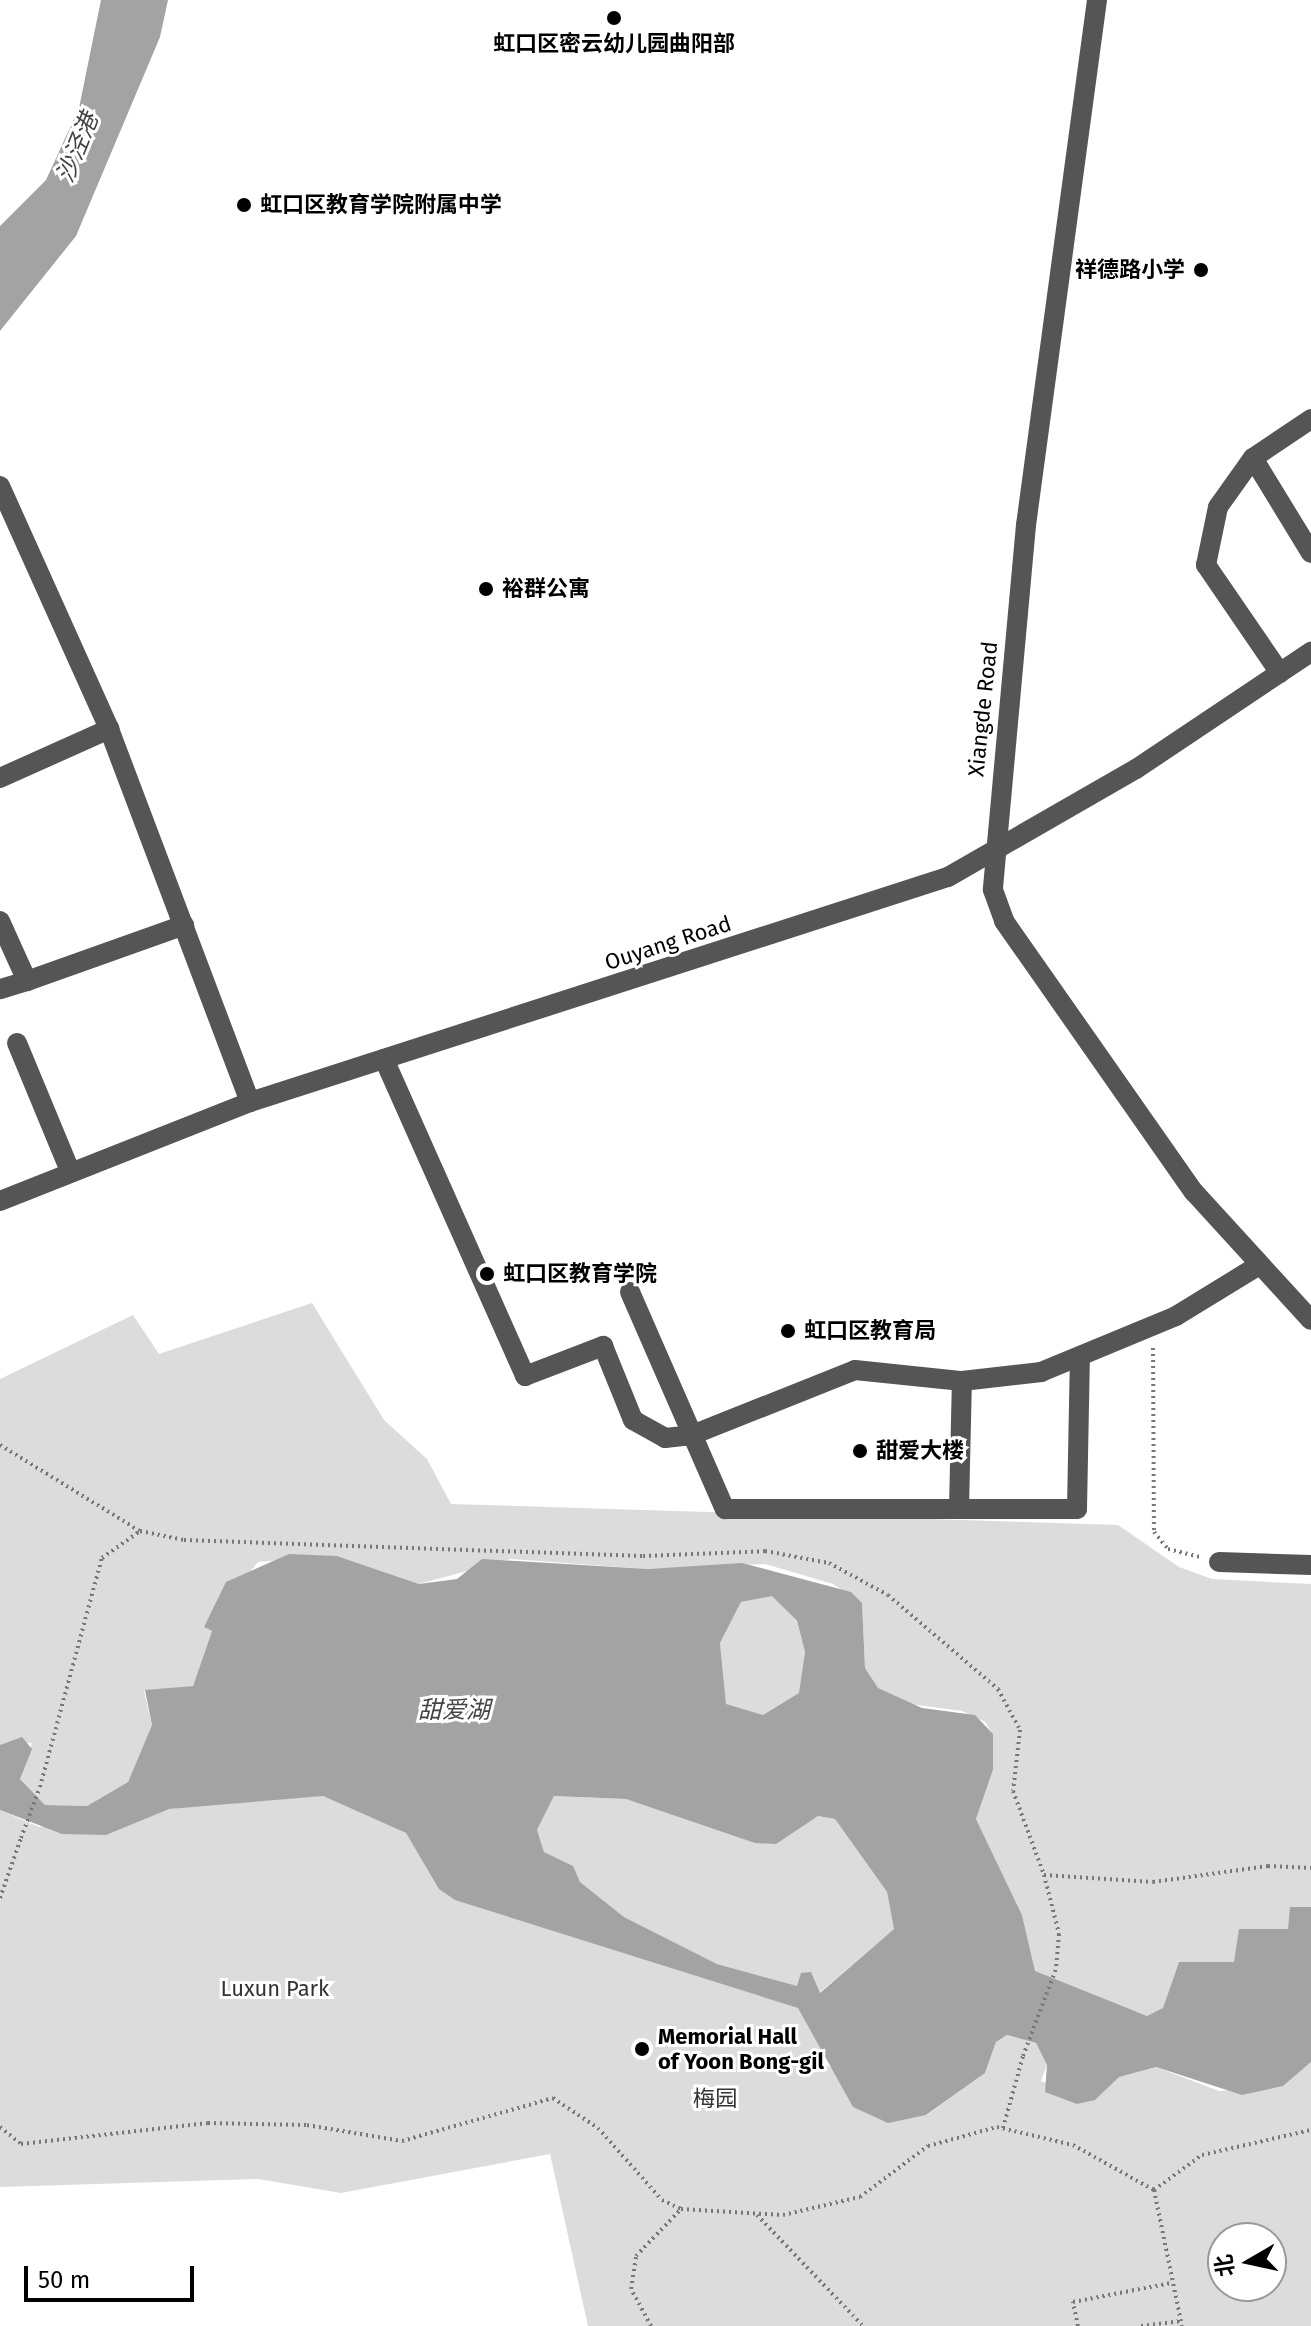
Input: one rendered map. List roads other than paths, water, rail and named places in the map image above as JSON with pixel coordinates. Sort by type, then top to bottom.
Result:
[{"type":"street","name":"Xiangde Road","points":[[1097,0],[1029,494],[993,855],[1004,921],[1133,1110],[1256,1267],[1311,1320]]},
{"type":"street","points":[[1280,673],[1206,565],[1218,507],[1253,458],[1311,419]]},
{"type":"street","points":[[1253,458],[1311,553]]},
{"type":"street","points":[[0,486],[109,729],[250,1102]]},
{"type":"street","name":"Ouyang Road","points":[[0,1201],[250,1102],[932,884],[993,855],[1311,652]]},
{"type":"street","points":[[0,778],[109,729]]},
{"type":"street","points":[[0,921],[27,981]]},
{"type":"street","points":[[0,989],[184,925]]},
{"type":"street","points":[[17,1043],[70,1171]]},
{"type":"street","points":[[384,1059],[525,1376],[603,1346],[633,1420],[665,1438],[692,1435],[855,1370],[962,1381],[1014,1377],[1080,1358],[1153,1325],[1256,1267]]},
{"type":"street","points":[[630,1292],[725,1509],[1077,1509],[1080,1358]]},
{"type":"street","points":[[959,1509],[962,1381]]},
{"type":"street","points":[[1219,1562],[1311,1565]]},
{"type":"water","name":"沙泾港","points":[[101,0],[168,0],[160,37],[76,236],[0,331],[0,226],[46,180],[79,108]]},
{"type":"water","name":"甜爱湖","points":[[289,1554],[337,1556],[419,1584],[457,1579],[482,1559],[648,1569],[742,1563],[851,1592],[862,1603],[865,1668],[878,1688],[922,1708],[975,1715],[993,1734],[993,1770],[976,1819],[1022,1915],[1035,1971],[1147,2016],[1163,2008],[1179,1962],[1234,1962],[1239,1929],[1288,1929],[1290,1907],[1311,1907],[1311,2062],[1283,2086],[1242,2095],[1156,2067],[1119,2077],[1095,2100],[1077,2104],[1045,2092],[1047,2065],[1036,2043],[1007,2035],[996,2042],[985,2073],[926,2115],[888,2123],[853,2107],[798,2008],[455,1900],[439,1889],[406,1833],[323,1796],[169,1809],[106,1835],[62,1834],[0,1810],[0,1745],[22,1737],[32,1749],[20,1779],[45,1805],[87,1806],[128,1782],[152,1725],[145,1690],[193,1686],[212,1631],[204,1627],[226,1582]],"holes":[[[772,1596],[797,1621],[805,1652],[799,1693],[763,1715],[726,1704],[720,1643],[741,1602]],[[554,1796],[626,1799],[755,1843],[776,1844],[818,1816],[835,1819],[887,1892],[894,1929],[820,1993],[811,1972],[801,1973],[797,1986],[717,1964],[624,1917],[580,1882],[573,1866],[544,1852],[537,1830]]]},
{"type":"place","name":"虹口区密云幼儿园曲阳部","points":[[614,18]]},
{"type":"place","name":"虹口区教育学院附属中学","points":[[244,205]]},
{"type":"place","name":"祥德路小学","points":[[1201,270]]},
{"type":"place","name":"裕群公寓","points":[[486,589]]},
{"type":"place","name":"虹口区教育学院","points":[[487,1274]]},
{"type":"place","name":"虹口区教育局","points":[[788,1331]]},
{"type":"place","name":"甜爱大楼","points":[[860,1451]]},
{"type":"place","name":"Memorial Hall of Yoon Bong-gil","points":[[642,2049]]},
{"type":"park label","name":"Luxun Park","points":[[275,1989]]},
{"type":"park label","name":"梅园","points":[[715,2099]]}]
